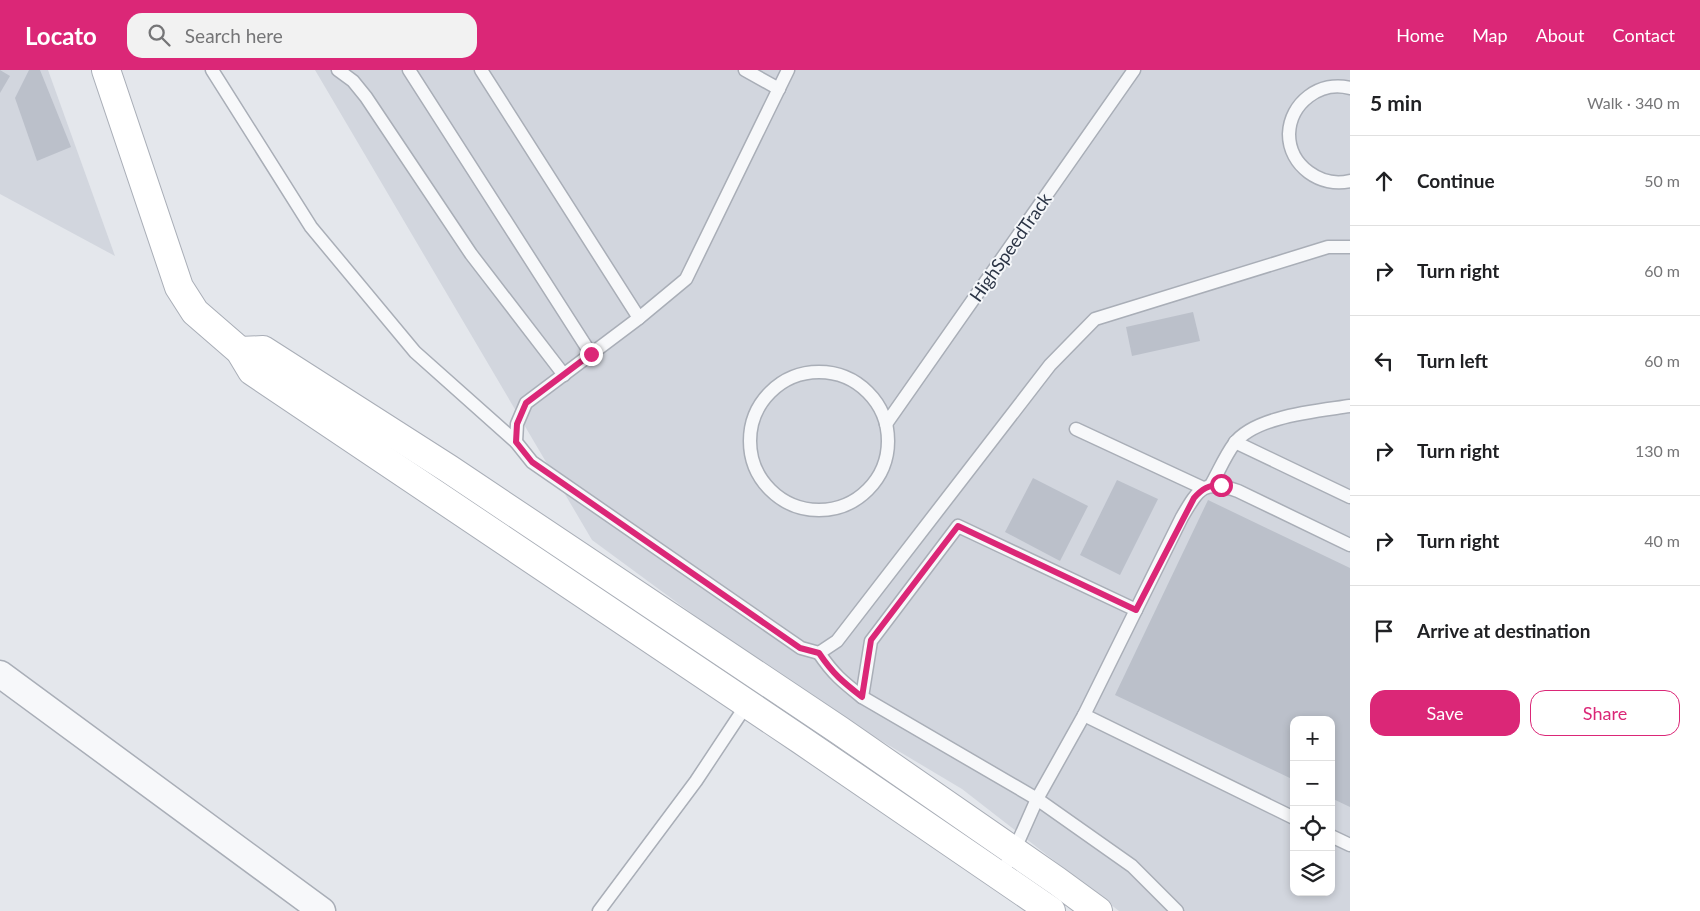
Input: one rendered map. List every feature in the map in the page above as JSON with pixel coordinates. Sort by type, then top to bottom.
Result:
[{"type":"street","points":[[106,70],[179,287],[194,312],[240,351],[252,371],[1051,911]]},
{"type":"street","points":[[240,351],[263,350],[450,469],[736,661],[1014,851],[1098,911]]},
{"type":"street","points":[[720,686],[736,661]]},
{"type":"street","points":[[0,674],[322,911]]},
{"type":"lane","points":[[212,70],[311,227],[415,352],[516,442],[532,462],[800,648],[819,653],[831,672],[862,697],[1037,799],[1132,866],[1177,911]]},
{"type":"lane","points":[[338,70],[353,81],[366,97],[471,254],[564,375]]},
{"type":"lane","points":[[409,70],[591,354]]},
{"type":"lane","points":[[481,70],[639,318]]},
{"type":"lane","points":[[745,70],[779,89]]},
{"type":"lane","points":[[516,442],[517,424],[526,403],[639,318],[686,279],[788,70]]},
{"type":"lane","name":"HighSpeedTrack","points":[[886,424],[1134,70]]},
{"type":"lane","points":[[1350,88],[1342,86],[1326,87],[1312,94],[1300,104],[1292,119],[1289,135],[1292,151],[1300,165],[1311,175],[1326,182],[1341,183],[1350,181]]},
{"type":"lane","points":[[819,653],[837,641],[1050,365],[1095,319],[1328,247],[1350,247]]},
{"type":"lane","points":[[819,372],[843,376],[864,387],[878,404],[886,424],[888,445],[884,466],[873,485],[857,499],[837,508],[815,510],[794,506],[774,494],[759,475],[751,453],[751,429],[759,406],[775,388],[796,376],[819,372]]},
{"type":"lane","points":[[1000,876],[1014,851],[1037,799],[1084,715],[1182,517],[1194,498],[1207,487],[1235,442],[1248,430],[1272,420],[1350,406]]},
{"type":"lane","points":[[1076,429],[1207,487],[1221,485],[1238,491],[1350,545]]},
{"type":"lane","points":[[1235,442],[1350,497]]},
{"type":"lane","points":[[862,697],[871,640],[958,526],[1136,610]]},
{"type":"lane","points":[[599,911],[696,781],[747,704]]},
{"type":"lane","points":[[1084,715],[1290,816]]},
{"type":"lane","points":[[1335,838],[1350,845]]},
{"type":"shaded area","points":[[0,70],[48,70],[115,256],[0,194]]},
{"type":"shaded area","points":[[315,70],[1350,70],[1350,911],[1119,911],[962,789],[796,690],[592,540]]},
{"type":"building","points":[[0,70],[10,76],[0,93]]},
{"type":"building","points":[[29,70],[40,70],[71,147],[37,161],[15,98]]},
{"type":"building","points":[[1193,312],[1200,341],[1132,356],[1126,327]]},
{"type":"building","points":[[1033,478],[1088,506],[1060,561],[1005,532]]},
{"type":"building","points":[[1117,480],[1158,499],[1120,575],[1080,555]]},
{"type":"building","points":[[1208,500],[1350,568],[1350,807],[1335,800],[1335,716],[1290,716],[1290,778],[1115,695]]},
{"type":"route","points":[[591,354],[526,403],[517,424],[516,442],[532,462],[800,648],[819,653],[831,672],[862,697],[871,640],[958,526],[1136,610],[1182,517],[1194,498],[1202,488],[1211,485],[1221,485]]}]
